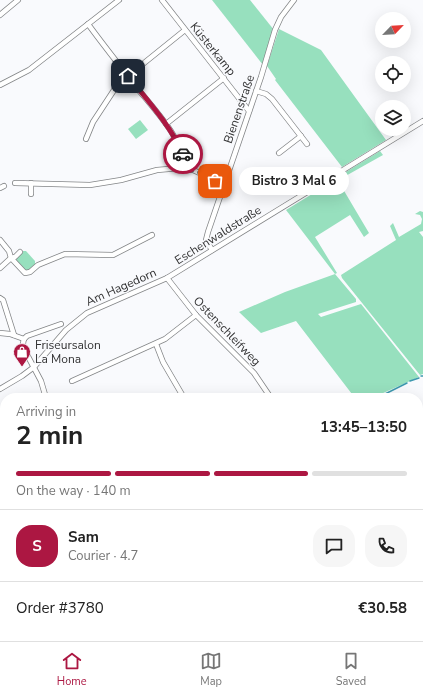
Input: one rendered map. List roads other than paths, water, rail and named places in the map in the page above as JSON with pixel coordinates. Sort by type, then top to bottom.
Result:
[{"type":"street","points":[[0,15],[18,0]]},
{"type":"street","points":[[0,85],[29,70],[119,0]]},
{"type":"street","name":"Küsterkamp","points":[[162,0],[249,111]]},
{"type":"street","name":"Bienenstraße","points":[[212,250],[206,240],[206,236],[279,20],[294,0]]},
{"type":"street","points":[[88,24],[166,124],[182,153],[186,169]]},
{"type":"street","points":[[86,139],[92,122],[118,84],[185,30]]},
{"type":"street","points":[[166,124],[224,78]]},
{"type":"street","points":[[256,91],[266,94],[272,99],[307,144]]},
{"type":"street","name":"Eschenwaldstraße","points":[[167,278],[423,121]]},
{"type":"street","points":[[279,153],[300,136]]},
{"type":"street","points":[[15,184],[31,183],[90,185],[122,180],[157,170],[186,169],[201,173],[224,184]]},
{"type":"street","points":[[31,183],[31,194]]},
{"type":"street","points":[[0,240],[9,251],[11,258],[25,273],[27,273],[38,265],[65,254],[113,255],[152,236]]},
{"type":"street","points":[[0,268],[20,252]]},
{"type":"street","name":"Ostenschleifweg","points":[[167,278],[196,315],[254,373],[268,393]]},
{"type":"street","name":"Am Hagedorn","points":[[0,389],[34,367],[66,330],[82,316],[167,278]]},
{"type":"street","points":[[0,298],[3,300],[14,335]]},
{"type":"street","points":[[72,381],[156,344],[165,339],[196,315]]},
{"type":"street","points":[[45,393],[41,381],[23,347],[24,339],[28,336],[60,324]]},
{"type":"street","points":[[0,333],[14,335],[24,339]]},
{"type":"street","points":[[156,344],[163,362],[181,393]]},
{"type":"waterway","points":[[410,381],[419,378]]},
{"type":"waterway","points":[[387,393],[407,383]]},
{"type":"place","name":"Bistro 3 Mal 6","points":[[215,181]]},
{"type":"place","name":"Friseursalon La Mona","points":[[22,367]]}]
